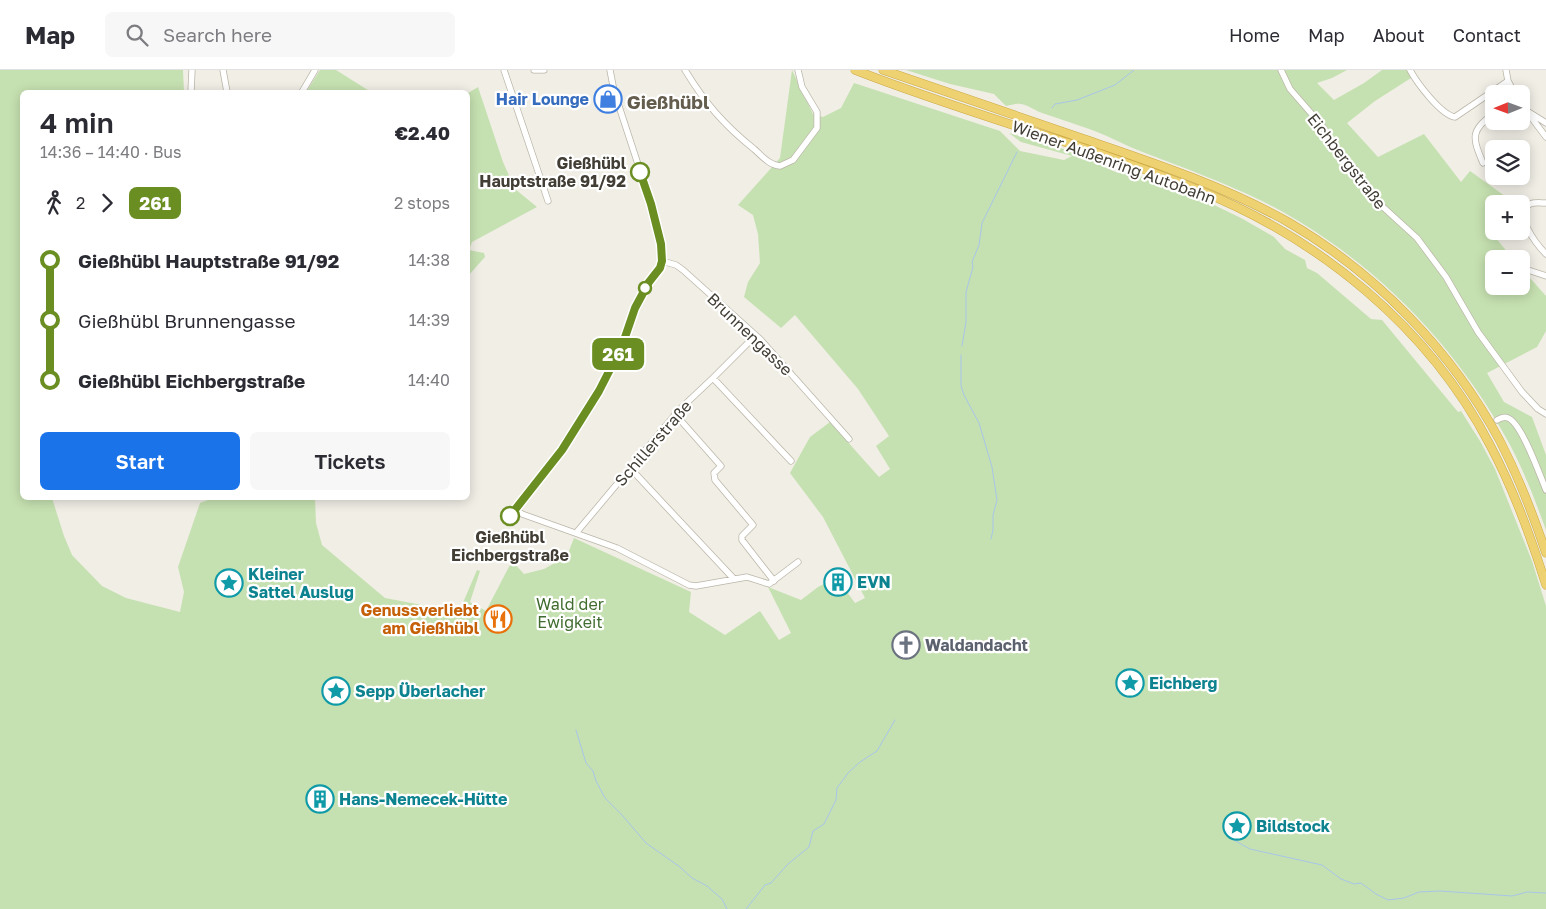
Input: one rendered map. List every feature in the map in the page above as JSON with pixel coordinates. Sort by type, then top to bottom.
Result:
[{"type":"highway","name":"Wiener Außenring Autobahn","points":[[855,70],[926,96],[1113,158],[1198,190],[1245,211],[1283,232],[1314,251],[1353,280],[1388,310],[1418,342],[1443,372],[1470,410],[1490,443],[1507,478],[1526,524],[1546,585]]},
{"type":"highway","name":"Wiener Außenring Autobahn","points":[[883,70],[1200,180],[1249,202],[1289,223],[1321,243],[1361,273],[1396,304],[1452,366],[1479,405],[1499,440],[1516,474],[1546,552]]},
{"type":"street","points":[[191,90],[192,70]]},
{"type":"street","points":[[223,70],[227,90]]},
{"type":"street","points":[[303,90],[314,70]]},
{"type":"street","points":[[504,70],[548,202]]},
{"type":"street","points":[[534,70],[544,70]]},
{"type":"street","points":[[610,70],[614,91],[651,204],[661,244],[662,261],[660,268],[649,282],[635,308],[622,346],[599,391],[562,450],[516,507],[517,512],[617,548],[689,585],[696,586],[747,577],[769,584],[798,562]]},
{"type":"street","points":[[685,70],[709,106],[731,131],[771,164],[780,166],[793,160],[817,128],[817,112],[802,86],[798,70]]},
{"type":"street","name":"Eichbergstraße","points":[[1281,70],[1290,89],[1323,127],[1335,149],[1356,170],[1383,208],[1417,238],[1446,277],[1478,332],[1505,369],[1533,404],[1546,414]]},
{"type":"street","points":[[1410,70],[1438,107],[1455,117],[1508,81]]},
{"type":"street","points":[[1506,70],[1510,85]]},
{"type":"street","points":[[1530,115],[1546,123]]},
{"type":"street","points":[[1530,119],[1546,137]]},
{"type":"street","points":[[1483,163],[1474,137],[1477,128],[1485,120]]},
{"type":"street","points":[[1546,203],[1529,204],[1523,216],[1529,233],[1546,254]]},
{"type":"street","name":"Brunnengasse","points":[[662,261],[683,270],[760,338],[849,439]]},
{"type":"street","points":[[1530,271],[1546,276]]},
{"type":"street","name":"Schillerstraße","points":[[576,533],[675,414],[756,336]]},
{"type":"street","points":[[713,378],[791,461]]},
{"type":"street","points":[[675,414],[721,466],[714,473],[714,480],[754,525],[742,536],[742,540],[774,581]]},
{"type":"street","points":[[1497,420],[1504,417],[1510,418],[1516,424],[1532,453],[1546,490]]},
{"type":"street","points":[[630,468],[734,579]]},
{"type":"green space","name":"Wald der Ewigkeit","points":[[0,70],[183,70],[184,90],[20,90],[20,500],[53,500],[72,555],[102,586],[126,598],[180,612],[184,592],[178,567],[200,503],[208,500],[315,500],[316,523],[322,545],[385,598],[459,612],[477,570],[480,571],[470,602],[486,611],[512,561],[524,574],[544,569],[567,556],[574,538],[691,592],[689,612],[725,635],[760,611],[779,640],[791,633],[768,587],[801,600],[818,587],[832,580],[842,594],[847,592],[855,603],[865,598],[823,517],[790,473],[810,437],[830,422],[879,477],[890,469],[876,446],[889,436],[858,389],[795,315],[781,328],[744,297],[748,282],[760,263],[758,234],[753,215],[738,205],[780,158],[792,70],[813,114],[823,117],[841,108],[854,83],[1000,131],[1020,151],[1064,160],[1072,156],[1021,142],[1009,133],[1101,160],[1102,166],[1118,173],[1125,171],[1189,193],[1241,218],[1274,237],[1285,249],[1305,260],[1307,268],[1317,273],[1371,319],[1382,320],[1458,412],[1461,411],[1495,469],[1532,561],[1546,606],[1546,909],[0,909]]},
{"type":"green space","points":[[320,70],[336,70],[368,90],[307,90]]},
{"type":"green space","points":[[906,70],[1347,70],[1317,83],[1334,100],[1382,70],[1408,70],[1411,78],[1375,101],[1347,123],[1378,157],[1424,134],[1461,182],[1470,171],[1485,182],[1485,185],[1490,185],[1503,195],[1485,195],[1485,240],[1497,240],[1506,250],[1485,250],[1485,295],[1530,295],[1530,278],[1546,296],[1546,331],[1537,347],[1487,373],[1504,402],[1532,417],[1546,455],[1546,530],[1509,443],[1487,405],[1462,369],[1404,303],[1372,274],[1337,247],[1300,222],[1262,201],[1217,181],[1134,149],[1098,132],[1021,104],[1006,106],[994,94],[950,84]]},
{"type":"green space","points":[[478,87],[503,162],[515,189],[537,207],[472,242],[470,247],[470,92]]},
{"type":"green space","points":[[470,250],[484,253],[485,257],[470,274]]},
{"type":"waterway","points":[[1052,108],[1055,104],[1077,100],[1115,85],[1134,70]]},
{"type":"waterway","points":[[962,346],[966,322],[966,292],[973,267],[972,262],[979,245],[982,223],[1017,152]]},
{"type":"waterway","points":[[961,355],[961,386],[979,423],[992,467],[997,500],[993,515],[991,539]]},
{"type":"waterway","points":[[523,557],[524,553],[527,554]]},
{"type":"waterway","points":[[746,909],[765,885],[771,883],[788,864],[809,847],[813,831],[824,824],[836,800],[837,788],[848,773],[860,762],[877,751],[895,720]]},
{"type":"waterway","points":[[576,730],[586,763],[593,771],[605,798],[646,843],[692,878],[707,886],[722,899],[727,909]]},
{"type":"waterway","points":[[1232,839],[1250,849],[1322,865],[1341,879],[1354,884],[1361,883],[1388,900],[1404,898],[1419,892],[1440,891],[1512,896],[1527,892],[1546,893]]},
{"type":"bus line","name":"261","points":[[510,516],[562,450],[599,391],[622,346],[635,308],[649,282],[660,268],[662,261],[661,244],[651,204],[640,172]]},
{"type":"place","name":"Hair Lounge","points":[[608,99]]},
{"type":"place","name":"Gießhübl Hauptstraße 91/92","points":[[640,172]]},
{"type":"place","name":"Gießhübl Eichbergstraße","points":[[510,516]]},
{"type":"place","name":"EVN","points":[[838,582]]},
{"type":"place","name":"Kleiner Sattel Auslug","points":[[229,583]]},
{"type":"place","name":"Genussverliebt am Gießhübl","points":[[498,619]]},
{"type":"place","name":"Waldandacht","points":[[906,645]]},
{"type":"place","name":"Eichberg","points":[[1130,683]]},
{"type":"place","name":"Sepp Überlacher","points":[[336,691]]},
{"type":"place","name":"Hans-Nemecek-Hütte","points":[[320,799]]},
{"type":"place","name":"Bildstock","points":[[1237,826]]},
{"type":"district","name":"Gießhübl","points":[[668,101]]}]
